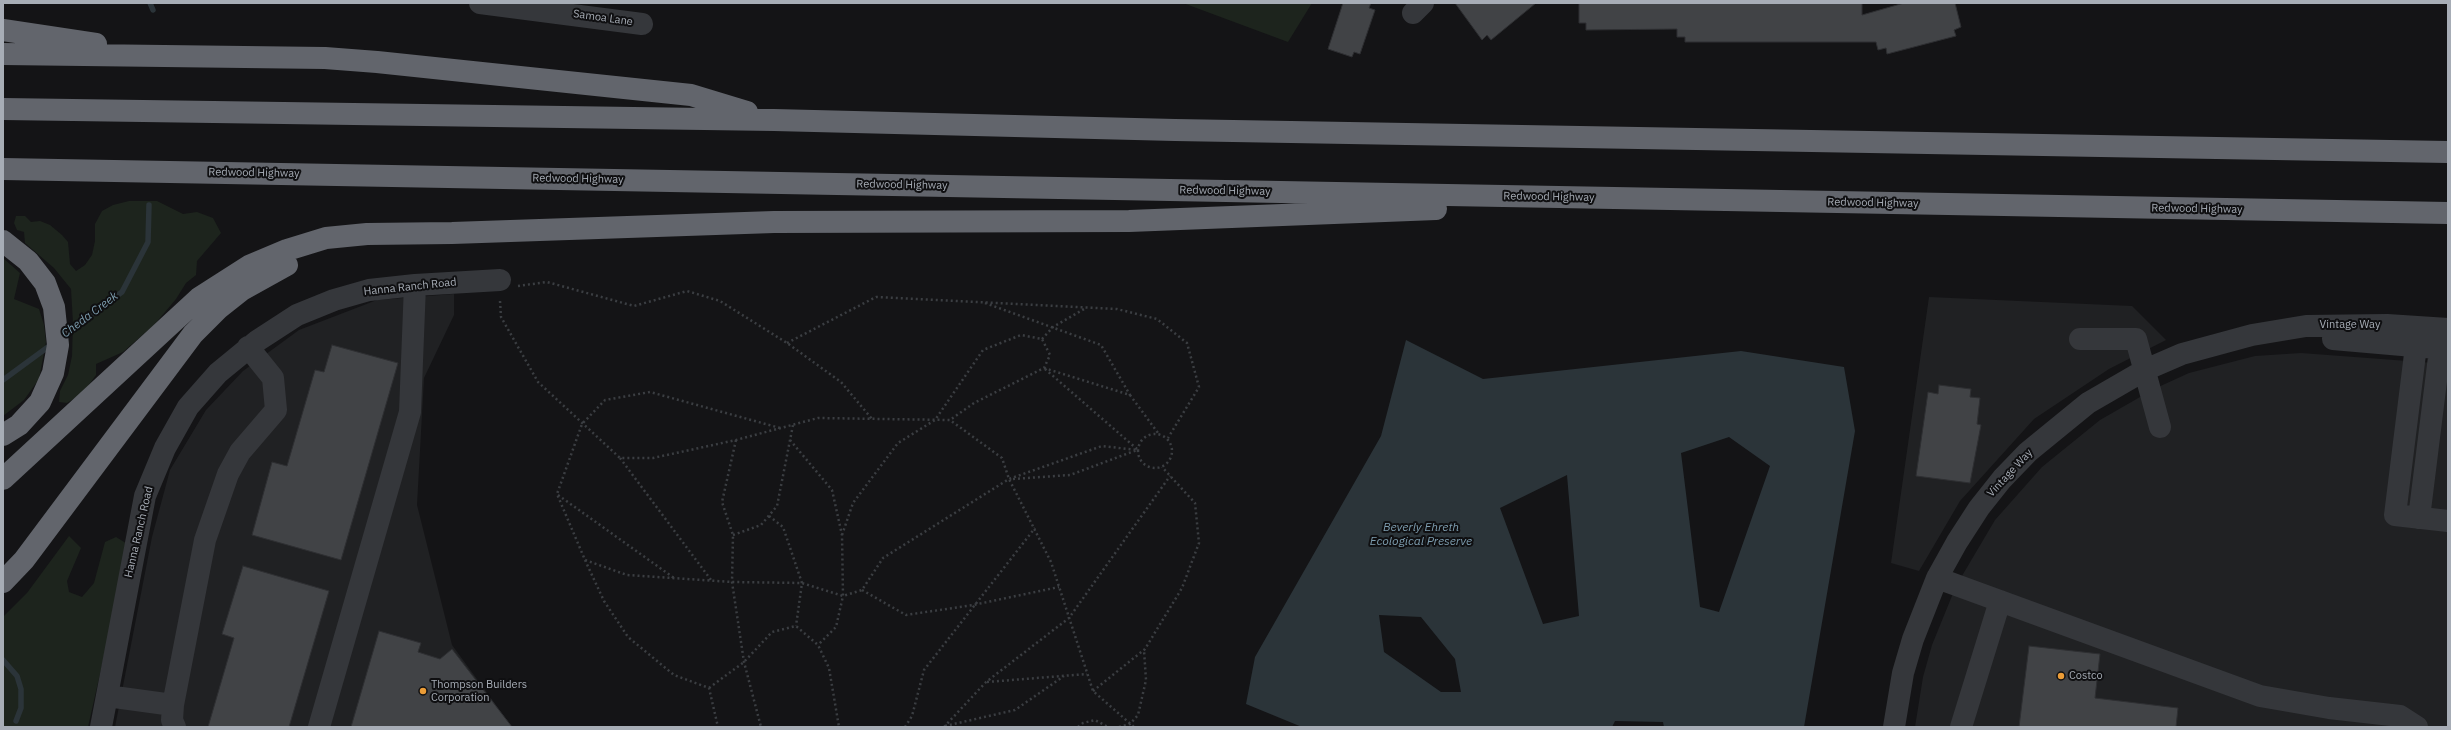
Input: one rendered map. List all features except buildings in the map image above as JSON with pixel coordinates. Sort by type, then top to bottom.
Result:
[{"type":"highway","points":[[3,30],[89,42],[136,55]]},
{"type":"highway","points":[[3,54],[325,58],[443,68],[691,95],[774,120]]},
{"type":"highway","points":[[3,109],[774,120],[1183,130],[2448,152]]},
{"type":"highway","name":"Redwood Highway","points":[[3,169],[2448,214]]},
{"type":"highway","points":[[3,479],[182,312],[232,276],[287,250],[326,238],[360,234],[389,235],[774,222],[1137,220],[1670,200]]},
{"type":"highway","points":[[3,582],[24,560],[172,359],[218,309],[253,283],[292,262],[342,245],[389,235]]},
{"type":"highway","points":[[3,241],[23,256],[38,271],[50,295],[57,320],[57,359],[47,389],[30,414],[3,436]]},
{"type":"street","name":"Samoa Lane","points":[[480,3],[516,5],[642,24]]},
{"type":"street","name":"Hanna Ranch Road","points":[[101,727],[146,496],[164,448],[188,407],[218,373],[248,347],[297,315],[334,300],[369,290],[415,285],[505,292]]},
{"type":"street","points":[[319,727],[410,412],[415,285]]},
{"type":"street","name":"Vintage Way","points":[[1894,727],[1903,673],[1912,639],[1937,578],[1979,508],[2028,452],[2088,403],[2145,370],[2182,354],[2252,335],[2306,326],[2387,325],[2438,328]]},
{"type":"street","points":[[2418,518],[2444,349],[2438,328],[2416,346],[2395,515],[2418,518],[2448,521]]},
{"type":"street","name":"Vintage Way","points":[[2252,335],[2359,340],[2444,349]]},
{"type":"street","points":[[2080,339],[2136,339],[2160,427]]},
{"type":"street","points":[[175,727],[172,720],[173,706],[205,540],[228,474],[240,452],[276,410],[273,378],[248,347]]},
{"type":"street","points":[[1937,578],[2260,696],[2329,708],[2400,716],[2417,727]]},
{"type":"street","points":[[1961,727],[2000,601]]},
{"type":"street","points":[[107,696],[173,706]]},
{"type":"path","points":[[712,581],[620,458],[538,382],[501,318],[505,292],[518,286],[547,282],[634,306],[687,291],[720,301],[787,343],[841,382],[872,419]]},
{"type":"path","points":[[787,343],[876,297],[1117,308],[1156,319],[1187,343],[1199,387],[1168,438]]},
{"type":"path","points":[[982,302],[1101,345],[1130,395],[1158,433],[1168,438],[1171,443],[1172,454],[1167,464],[1162,467],[1150,468],[1145,465],[1138,456],[1138,450],[1142,439],[1146,435],[1158,433]]},
{"type":"path","points":[[1042,339],[1053,328],[1087,307]]},
{"type":"path","points":[[842,535],[853,503],[898,443],[935,420],[983,350],[1021,335],[1042,339]]},
{"type":"path","points":[[620,458],[653,458],[736,440],[818,418],[950,420],[974,403],[1044,368],[1050,355],[1042,339]]},
{"type":"path","points":[[1044,368],[1130,395]]},
{"type":"path","points":[[1044,368],[1138,450]]},
{"type":"path","points":[[709,688],[674,675],[628,637],[604,601],[557,494],[582,424],[605,400],[650,392],[780,428]]},
{"type":"path","points":[[950,420],[1002,458],[1009,479],[1051,562],[1093,691],[1134,727]]},
{"type":"path","points":[[733,535],[761,525],[777,506],[793,425]]},
{"type":"path","points":[[736,440],[722,502],[733,535],[732,582],[744,662],[761,727]]},
{"type":"path","points":[[790,440],[832,490],[842,535],[843,596],[836,627],[818,645]]},
{"type":"path","points":[[585,560],[627,575],[732,582],[802,583],[843,596],[862,590],[883,558],[1009,479],[1102,446],[1138,450]]},
{"type":"path","points":[[1009,479],[1070,475],[1138,450]]},
{"type":"path","points":[[1093,691],[1144,649],[1182,588],[1198,543],[1195,503],[1162,467]]},
{"type":"path","points":[[943,727],[986,682],[1069,618],[1170,476]]},
{"type":"path","points":[[557,494],[674,578]]},
{"type":"path","points":[[769,516],[783,527],[802,583],[796,626]]},
{"type":"path","points":[[905,727],[912,716],[924,670],[973,605],[1035,528]]},
{"type":"path","points":[[862,590],[906,615],[973,605],[1059,587]]},
{"type":"path","points":[[709,688],[744,662],[772,632],[796,626]]},
{"type":"path","points":[[796,626],[818,645],[829,668],[839,727]]},
{"type":"path","points":[[1119,727],[1130,724],[1138,715],[1146,680],[1144,649]]},
{"type":"path","points":[[986,682],[1087,674]]},
{"type":"path","points":[[943,727],[1015,710],[1064,676]]},
{"type":"path","points":[[709,688],[718,727]]},
{"type":"path","points":[[1078,727],[1083,723],[1095,720],[1108,727]]},
{"type":"shaded area","points":[[1183,3],[1312,3],[1288,42]]},
{"type":"shaded area","points":[[129,201],[157,201],[183,214],[197,212],[213,218],[221,233],[197,261],[196,275],[186,283],[176,299],[154,325],[123,352],[96,364],[96,375],[83,393],[67,403],[59,402],[60,391],[68,375],[72,356],[73,323],[71,289],[54,268],[25,243],[24,232],[17,230],[14,223],[16,216],[25,216],[31,222],[40,221],[50,225],[62,235],[68,242],[70,264],[76,271],[85,265],[92,255],[95,241],[95,224],[102,211],[113,205]]},
{"type":"shaded area","points":[[3,258],[20,273],[14,299],[39,309],[44,325],[46,342],[39,379],[24,400],[3,416]]},
{"type":"shaded area","points":[[454,294],[454,315],[424,378],[417,505],[452,645],[512,727],[115,727],[152,537],[170,470],[206,410],[243,371],[299,330],[377,300]]},
{"type":"shaded area","points":[[1929,297],[2132,306],[2166,340],[2109,369],[2034,419],[1960,501],[1919,571],[1891,563]]},
{"type":"shaded area","points":[[2301,353],[2448,364],[2448,727],[1915,727],[1923,677],[1932,645],[1956,586],[1995,520],[2042,467],[2100,420],[2154,389],[2189,373],[2255,356]]},
{"type":"shaded area","points":[[69,536],[81,548],[67,581],[69,592],[82,597],[94,583],[105,542],[116,537],[129,545],[88,727],[3,727],[3,617],[27,593]]},
{"type":"water","name":"Beverly Ehreth Ecological Preserve","points":[[1406,340],[1483,379],[1741,351],[1844,367],[1855,431],[1804,727],[1664,727],[1663,722],[1615,721],[1612,727],[1302,727],[1246,704],[1255,657],[1381,436]],"holes":[[[1729,437],[1770,466],[1719,612],[1700,607],[1681,453]],[[1567,475],[1579,616],[1543,624],[1500,508]],[[1379,615],[1421,617],[1455,659],[1461,692],[1441,692],[1384,652]]]},
{"type":"waterway","name":"Cheda Creek","points":[[150,3],[153,10]]},
{"type":"waterway","name":"Cheda Creek","points":[[62,336],[122,292],[148,242],[149,205]]},
{"type":"waterway","name":"Cheda Creek","points":[[3,380],[52,344]]},
{"type":"waterway","name":"Cheda Creek","points":[[3,660],[17,676],[21,689],[21,708],[16,721]]},
{"type":"place","name":"Costco","points":[[2061,676]]},
{"type":"place","name":"Thompson Builders Corporation","points":[[423,691]]}]
